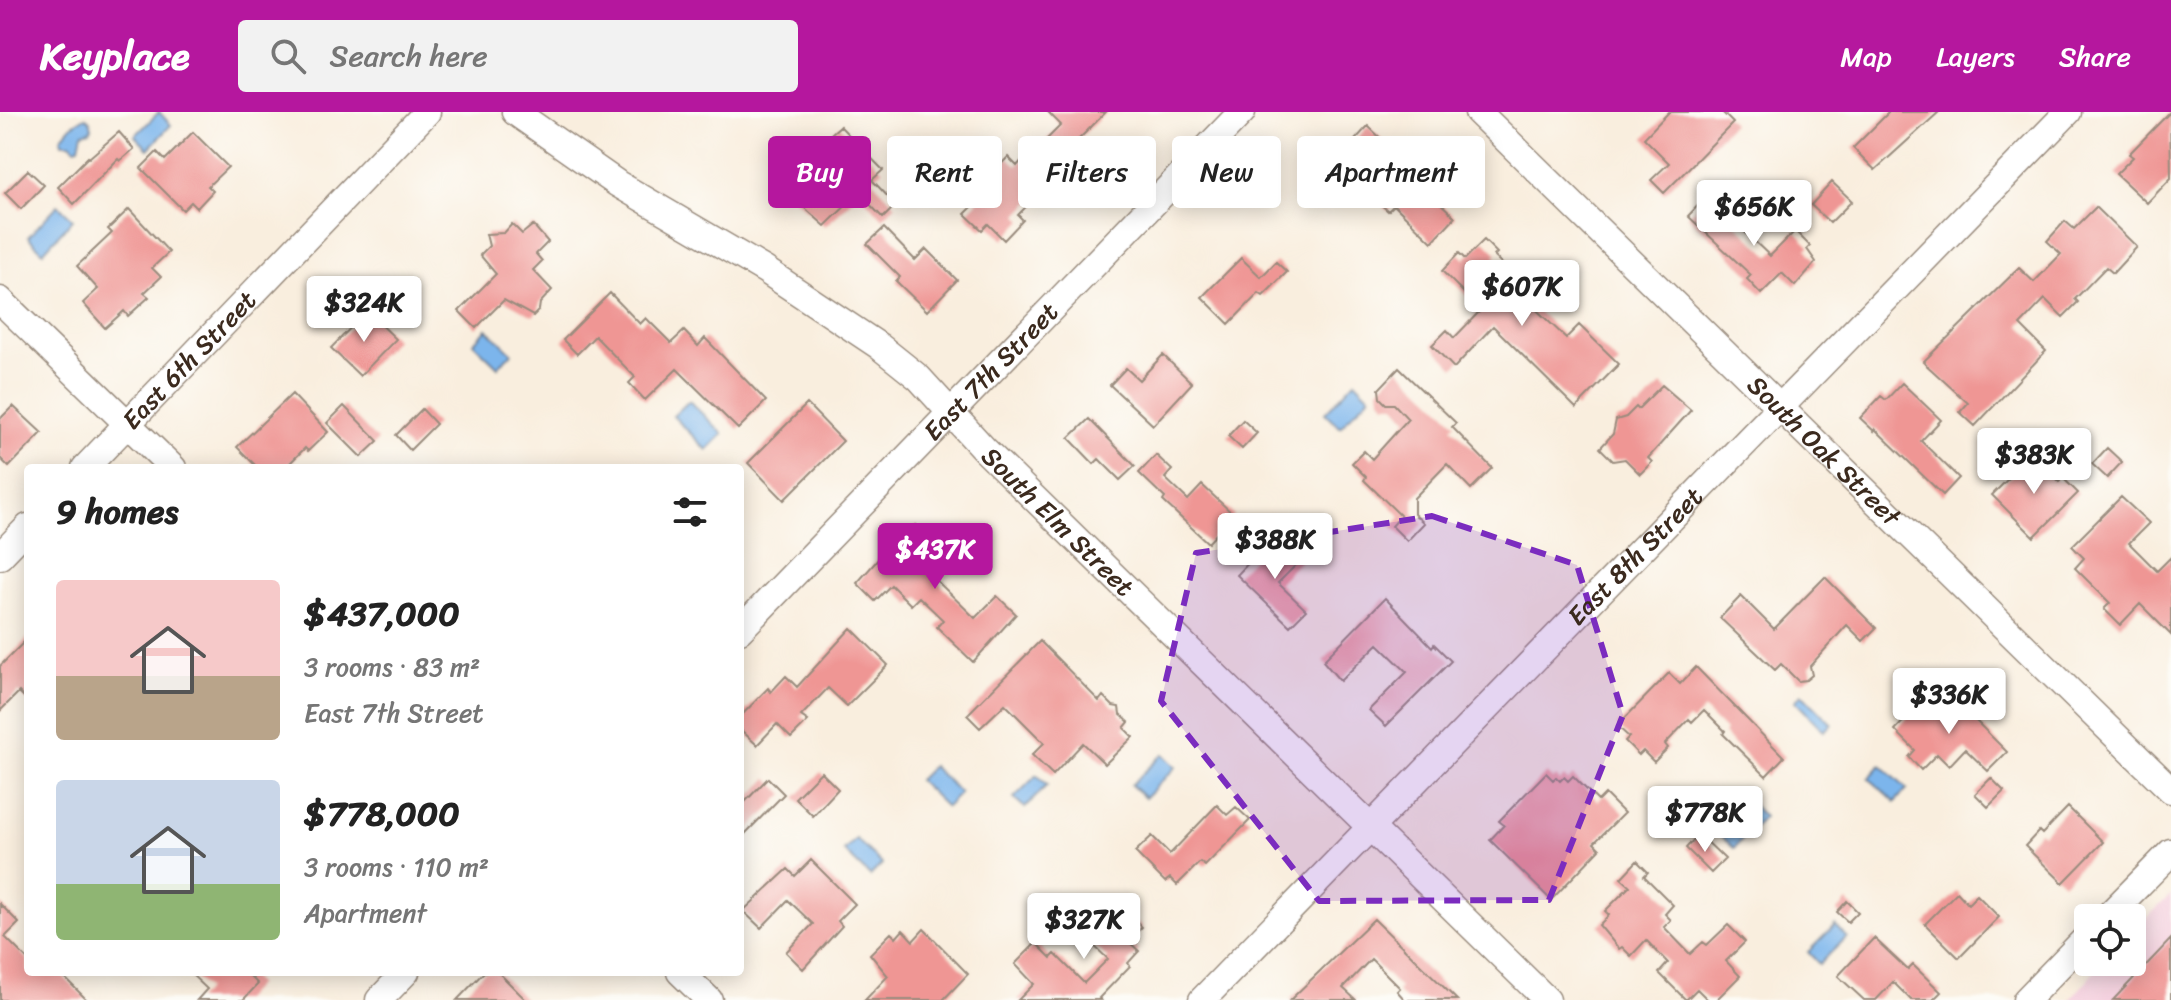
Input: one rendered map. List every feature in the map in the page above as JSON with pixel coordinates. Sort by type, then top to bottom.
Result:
[{"type":"street","name":"East 6th Street","points":[[89,464],[427,112]]},
{"type":"street","name":"South Elm Street","points":[[515,112],[618,184],[821,305],[919,378],[984,449],[1547,1000]]},
{"type":"street","name":"East 7th Street","points":[[744,626],[1242,112]]},
{"type":"street","name":"South Oak Street","points":[[1478,112],[2171,790]]},
{"type":"street","name":"East 8th Street","points":[[1202,1000],[2068,112]]},
{"type":"street","points":[[0,300],[169,464]]},
{"type":"street","points":[[0,556],[24,531]]},
{"type":"street","points":[[2120,904],[2171,852]]},
{"type":"street","points":[[2026,1000],[2074,950]]},
{"type":"street","points":[[379,1000],[402,976]]},
{"type":"street","points":[[684,976],[709,1000]]},
{"type":"highlighted area","points":[[1432,516],[1577,565],[1623,715],[1549,900],[1319,901],[1161,701],[1196,553]]},
{"type":"shaded area","points":[[2171,894],[2171,1000],[2070,1000],[2091,976],[2146,976],[2146,919]]},
{"type":"water","points":[[159,112],[171,125],[148,149],[135,136]]},
{"type":"water","points":[[85,117],[92,128],[82,133],[79,147],[62,143],[61,138],[71,126]]},
{"type":"water","points":[[58,205],[73,219],[43,252],[28,237]]},
{"type":"water","points":[[487,329],[512,353],[498,367],[473,343]]},
{"type":"water","points":[[1355,381],[1370,396],[1340,427],[1325,413]]},
{"type":"water","points":[[689,401],[723,434],[707,450],[673,416]]},
{"type":"water","points":[[1802,694],[1832,724],[1824,731],[1795,701]]},
{"type":"water","points":[[1163,754],[1176,767],[1145,798],[1131,785]]},
{"type":"water","points":[[1881,765],[1907,789],[1895,802],[1869,778]]},
{"type":"water","points":[[932,766],[960,793],[946,807],[918,780]]},
{"type":"water","points":[[1037,775],[1047,785],[1025,808],[1014,798]]},
{"type":"water","points":[[1749,801],[1764,817],[1734,848],[1718,833]]},
{"type":"water","points":[[856,839],[882,864],[870,876],[844,851]]},
{"type":"water","points":[[1835,925],[1847,937],[1819,964],[1808,952]]},
{"type":"building","points":[[1048,112],[1106,112],[1082,136],[1050,136],[1061,125]]},
{"type":"building","points":[[1669,112],[1722,112],[1733,123],[1664,193],[1651,180],[1669,163],[1644,138]]},
{"type":"building","points":[[1889,112],[1939,112],[1875,170],[1853,148]]},
{"type":"building","points":[[2170,112],[2171,178],[2147,203],[2116,174],[2133,157],[2129,154]]},
{"type":"building","points":[[840,126],[850,136],[829,136]]},
{"type":"building","points":[[1368,126],[1378,136],[1359,136]]},
{"type":"building","points":[[119,132],[134,149],[120,161],[118,159],[74,204],[58,187]]},
{"type":"building","points":[[193,132],[228,167],[208,186],[213,191],[197,208],[191,202],[183,210],[141,168],[157,152],[165,160]]},
{"type":"building","points":[[1008,157],[1017,166],[1018,208],[1025,208],[1018,215],[1023,220],[1004,240],[988,224],[982,230],[965,214],[971,208],[1002,208],[1002,163]]},
{"type":"building","points":[[871,158],[883,170],[872,180],[887,196],[887,208],[893,208],[883,218],[871,206]]},
{"type":"building","points":[[28,170],[44,185],[21,209],[5,193]]},
{"type":"building","points":[[1832,182],[1852,201],[1830,223],[1811,205]]},
{"type":"building","points":[[1707,196],[1770,256],[1795,231],[1810,246],[1807,249],[1816,262],[1795,286],[1782,273],[1761,294],[1747,279],[1751,275],[1688,216]]},
{"type":"building","points":[[2096,207],[2137,247],[2113,273],[2106,267],[2075,299],[2078,302],[2063,317],[2045,299],[2020,325],[2046,351],[1975,426],[1960,412],[1968,403],[1923,362],[2019,268],[2034,282],[2061,254],[2047,241],[2065,221],[2074,229]]},
{"type":"building","points":[[805,208],[844,208],[825,226]]},
{"type":"building","points":[[1397,208],[1445,208],[1455,217],[1432,242]]},
{"type":"building","points":[[129,209],[169,252],[152,268],[161,277],[144,293],[149,297],[128,316],[124,311],[105,328],[83,303],[98,289],[77,266],[112,233],[108,229]]},
{"type":"building","points":[[512,224],[522,234],[533,225],[548,242],[536,254],[542,261],[533,270],[552,290],[533,316],[504,300],[476,328],[459,311],[496,274],[480,255],[489,246],[486,234],[504,233]]},
{"type":"building","points":[[884,228],[915,260],[926,249],[957,280],[927,311],[896,281],[900,277],[867,244]]},
{"type":"building","points":[[1484,240],[1497,253],[1494,256],[1527,288],[1521,295],[1566,338],[1579,325],[1619,364],[1576,408],[1493,326],[1454,368],[1432,345],[1447,330],[1454,338],[1481,310],[1442,271],[1459,253],[1465,259]]},
{"type":"building","points":[[1241,258],[1261,277],[1276,262],[1287,272],[1263,296],[1259,293],[1229,324],[1202,297]]},
{"type":"building","points":[[610,293],[640,324],[646,318],[671,343],[684,331],[698,346],[705,338],[766,401],[738,429],[677,369],[645,400],[629,383],[635,377],[595,336],[577,354],[563,340]]},
{"type":"building","points":[[367,311],[396,339],[360,376],[331,348]]},
{"type":"building","points":[[1163,355],[1192,383],[1153,425],[1110,385],[1126,368],[1139,380]]},
{"type":"building","points":[[1399,368],[1456,423],[1452,427],[1492,468],[1471,489],[1447,464],[1414,498],[1414,514],[1424,523],[1407,541],[1392,526],[1401,516],[1364,480],[1366,477],[1352,463],[1364,451],[1372,459],[1408,419],[1394,404],[1386,404],[1380,398],[1379,389]]},
{"type":"building","points":[[1902,383],[1941,420],[1921,441],[1959,478],[1943,495],[1860,418],[1881,396],[1886,400]]},
{"type":"building","points":[[1662,385],[1691,410],[1648,458],[1652,462],[1640,474],[1625,459],[1613,461],[1600,448],[1613,434],[1616,420],[1626,417],[1636,407],[1638,409]]},
{"type":"building","points":[[292,394],[328,432],[289,464],[254,464],[237,447]]},
{"type":"building","points":[[807,404],[843,441],[784,500],[748,463]]},
{"type":"building","points":[[13,406],[42,433],[9,467],[0,458],[0,419]]},
{"type":"building","points":[[344,406],[378,441],[361,457],[327,423]]},
{"type":"building","points":[[422,409],[436,424],[410,450],[396,435]]},
{"type":"building","points":[[1089,419],[1135,466],[1120,480],[1099,459],[1094,464],[1069,438]]},
{"type":"building","points":[[1243,420],[1257,433],[1242,449],[1228,436]]},
{"type":"building","points":[[2107,448],[2122,462],[2107,478],[2092,464]]},
{"type":"building","points":[[1156,455],[1172,470],[1165,478],[1188,500],[1202,485],[1234,515],[1208,543],[1163,501],[1165,498],[1139,473]]},
{"type":"building","points":[[2032,455],[2059,482],[2063,478],[2078,493],[2034,537],[1992,495]]},
{"type":"building","points":[[2121,497],[2149,523],[2129,543],[2157,571],[2171,557],[2171,635],[2140,604],[2120,625],[2104,609],[2110,603],[2075,568],[2084,558],[2072,546]]},
{"type":"building","points":[[916,525],[938,548],[944,543],[958,557],[936,580],[975,618],[997,596],[1016,614],[973,662],[937,627],[943,620],[919,597],[911,605],[891,585],[875,601],[857,583],[898,537],[901,540]]},
{"type":"building","points":[[1290,539],[1306,555],[1278,583],[1306,610],[1290,626],[1237,575],[1257,554],[1267,563]]},
{"type":"building","points":[[1825,577],[1876,628],[1863,641],[1847,625],[1810,666],[1812,675],[1806,680],[1798,681],[1781,664],[1775,670],[1720,618],[1741,596],[1774,629]]},
{"type":"building","points":[[1385,598],[1432,647],[1434,644],[1451,661],[1386,726],[1369,710],[1407,672],[1378,644],[1340,681],[1323,661]]},
{"type":"building","points":[[851,628],[888,665],[847,706],[828,688],[801,716],[808,721],[791,738],[777,724],[757,745],[744,733],[744,713],[768,688],[771,692],[786,676],[797,687]]},
{"type":"building","points":[[1040,641],[1099,701],[1103,696],[1113,706],[1119,707],[1120,714],[1129,722],[1124,728],[1133,737],[1105,764],[1083,743],[1053,775],[1032,755],[1044,743],[1005,704],[980,728],[967,715]]},
{"type":"building","points":[[24,642],[24,697],[19,692],[0,711],[0,666]]},
{"type":"building","points":[[1696,667],[1784,757],[1766,776],[1723,734],[1725,731],[1704,710],[1692,722],[1689,719],[1665,744],[1668,748],[1654,762],[1643,751],[1639,755],[1625,741],[1629,737],[1617,726],[1669,673],[1680,684]]},
{"type":"building","points":[[1947,692],[2007,752],[1988,771],[1965,749],[1949,766],[1937,754],[1921,770],[1909,757],[1915,750],[1895,730],[1914,710],[1922,717]]},
{"type":"building","points":[[821,772],[838,789],[813,816],[795,798]]},
{"type":"building","points":[[1546,773],[1553,780],[1556,777],[1560,781],[1564,777],[1568,781],[1573,776],[1598,801],[1605,794],[1624,813],[1594,843],[1600,849],[1551,900],[1490,840],[1504,825],[1499,821]]},
{"type":"building","points":[[768,778],[784,794],[744,835],[744,803]]},
{"type":"building","points":[[1991,778],[2004,791],[1988,807],[1975,794]]},
{"type":"building","points":[[1217,805],[1227,815],[1236,807],[1250,820],[1205,866],[1200,862],[1177,885],[1170,878],[1165,882],[1135,852],[1152,836],[1170,854]]},
{"type":"building","points":[[2068,807],[2103,842],[2063,883],[2025,846],[2039,831],[2042,834]]},
{"type":"building","points":[[1699,834],[1725,859],[1711,873],[1686,848]]},
{"type":"building","points":[[811,860],[855,904],[838,921],[842,926],[803,969],[786,952],[813,924],[788,900],[761,928],[744,912],[788,869],[795,876]]},
{"type":"building","points":[[1637,861],[1648,872],[1644,876],[1673,905],[1665,914],[1671,920],[1664,927],[1690,954],[1703,942],[1707,945],[1728,925],[1745,942],[1726,961],[1740,976],[1716,1000],[1708,1000],[1697,989],[1686,1000],[1659,973],[1668,963],[1646,940],[1631,956],[1622,947],[1619,949],[1599,925],[1609,915],[1605,911],[1630,886],[1621,878]]},
{"type":"building","points":[[1957,892],[1968,904],[1977,895],[1999,917],[1959,958],[1925,924]]},
{"type":"building","points":[[1113,899],[1142,927],[1128,941],[1139,951],[1128,963],[1130,966],[1099,998],[1101,1000],[1018,1000],[1034,984],[1015,964],[1036,943],[1051,958],[1055,954],[1084,983],[1108,959],[1083,930]]},
{"type":"building","points":[[1847,901],[1858,912],[1848,922],[1837,912]]},
{"type":"building","points":[[0,904],[19,923],[5,937],[24,956],[24,976],[63,976],[87,1000],[0,1000]]},
{"type":"building","points":[[1374,919],[1457,1000],[1405,1000],[1397,991],[1400,988],[1371,959],[1343,988],[1356,1000],[1290,1000]]},
{"type":"building","points":[[924,929],[968,974],[943,1000],[865,1000],[888,976],[870,954],[891,933],[896,938],[903,930],[913,941]]},
{"type":"building","points":[[1874,938],[1908,970],[1913,965],[1941,992],[1933,1000],[1911,1000],[1893,982],[1876,1000],[1864,1000],[1838,976]]},
{"type":"building","points":[[2171,939],[2171,1000],[2113,1000],[2136,976],[2146,976],[2146,965]]},
{"type":"building","points":[[193,976],[250,976],[258,984],[243,1000],[197,1000],[207,989]]},
{"type":"building","points":[[480,976],[502,976],[526,1000],[457,1000]]}]
